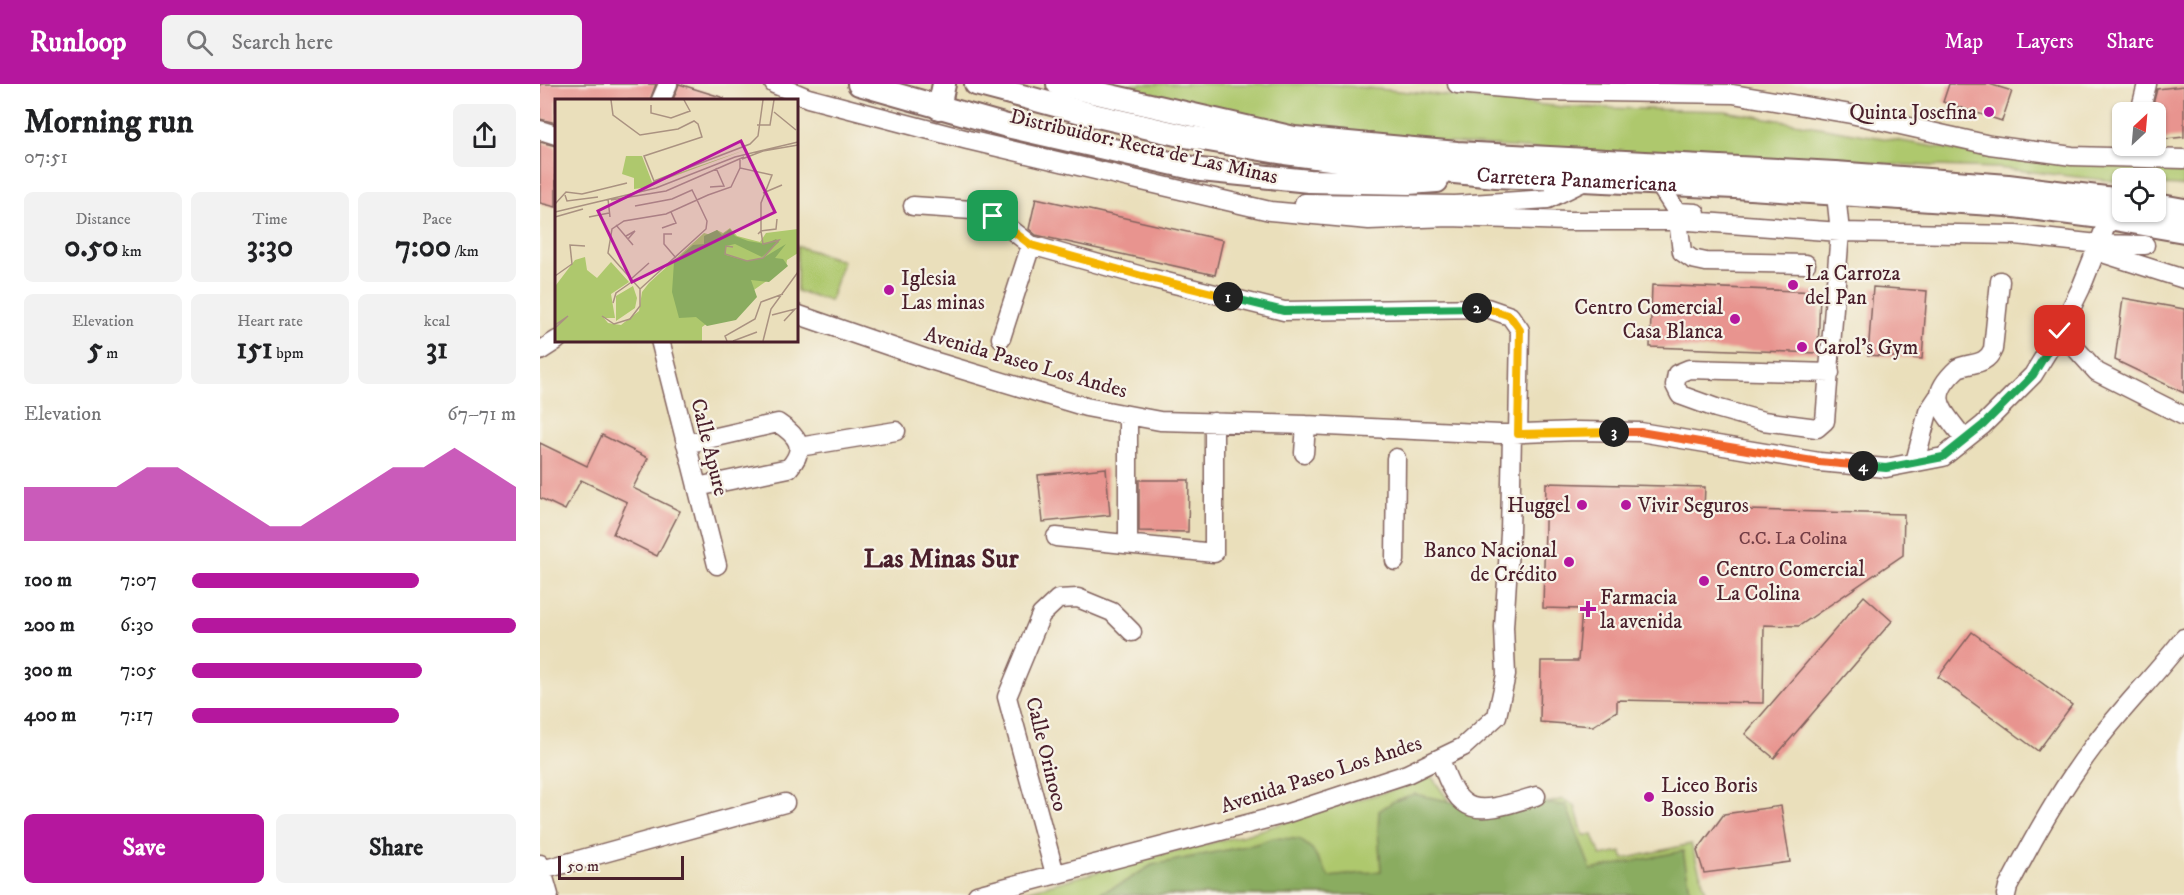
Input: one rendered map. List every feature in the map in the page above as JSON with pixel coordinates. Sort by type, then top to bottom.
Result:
[{"type":"main road","points":[[859,84],[1006,126],[1201,170],[1309,181],[1408,183],[1496,176]]},
{"type":"main road","points":[[939,108],[944,84]]},
{"type":"main road","name":"Carretera Panamericana","points":[[976,84],[1093,115],[1185,136],[1361,163],[1496,176],[1587,179],[2007,205],[2105,230],[2184,231]]},
{"type":"main road","name":"Carretera Panamericana","points":[[1058,84],[1294,138],[1357,145],[1457,153],[1835,173],[2008,186],[2105,230]]},
{"type":"main road","points":[[2166,207],[2184,210]]},
{"type":"street","points":[[661,99],[668,84]]},
{"type":"street","points":[[774,84],[808,98],[968,140],[1270,211],[1369,220],[1449,218],[1689,221],[1839,226],[1947,222],[2105,230],[2145,245]]},
{"type":"street","name":"Distribuidor: Recta de Las Minas","points":[[801,84],[833,95],[1250,197],[1308,203],[1478,203],[1548,199],[1587,179]]},
{"type":"street","points":[[1457,84],[1538,91],[1733,94],[1851,114],[1990,145],[2072,156],[2112,153]]},
{"type":"street","points":[[2142,102],[2147,84]]},
{"type":"street","points":[[540,130],[555,135]]},
{"type":"street","points":[[2160,156],[2184,159]]},
{"type":"street","points":[[1659,184],[1677,212],[1682,252],[1692,260],[1806,264]]},
{"type":"street","points":[[1830,373],[1689,369],[1677,374],[1675,385],[1680,395],[1763,421],[1817,428],[1825,421],[1830,373],[1839,226],[1836,194]]},
{"type":"street","points":[[913,206],[972,210],[993,216],[1031,245],[1142,276],[1284,311],[1487,308],[1510,316],[1520,330],[1510,434],[1577,431],[1640,432],[1819,462],[1886,468],[1943,457],[1983,425],[2033,375],[2060,331],[2105,230]]},
{"type":"street","points":[[1677,212],[1839,226]]},
{"type":"street","points":[[2105,230],[2184,279]]},
{"type":"street","points":[[1001,338],[1031,245]]},
{"type":"street","points":[[1915,462],[1928,412],[1938,397],[1944,370],[1980,363],[1991,354],[2000,281]]},
{"type":"street","name":"Avenida Paseo Los Andes","points":[[798,315],[930,360],[1086,408],[1160,421],[1510,434],[1510,533],[1504,627],[1506,675],[1497,716],[1463,747],[1407,774],[1285,814],[977,895]]},
{"type":"street","points":[[2060,331],[2097,372],[2184,416]]},
{"type":"street","points":[[540,351],[555,341]]},
{"type":"street","name":"Calle Apure","points":[[660,342],[717,565]]},
{"type":"street","points":[[1938,397],[1941,407],[1964,439]]},
{"type":"street","points":[[1128,415],[1128,543]]},
{"type":"street","points":[[1056,537],[1214,553],[1214,422]]},
{"type":"street","points":[[686,444],[778,423],[791,431],[798,440],[796,460],[789,468],[697,487]]},
{"type":"street","points":[[1304,453],[1305,425]]},
{"type":"street","points":[[799,447],[896,431]]},
{"type":"street","points":[[1395,561],[1396,458]]},
{"type":"street","name":"Calle Orinoco","points":[[1055,874],[1007,697],[1041,615],[1058,599],[1078,598],[1112,612],[1132,632]]},
{"type":"street","points":[[2006,895],[2043,820],[2092,748],[2184,638]]},
{"type":"street","points":[[2164,664],[2184,664]]},
{"type":"street","points":[[1440,758],[1447,782],[1463,804],[1480,809],[1536,796]]},
{"type":"street","points":[[549,895],[541,867],[785,803]]},
{"type":"green space","points":[[1104,84],[1327,84],[1564,107],[1725,111],[1989,156],[2135,168],[2112,168],[2112,181],[1997,168],[1657,157],[1405,140],[1268,125]]},
{"type":"green space","points":[[2166,171],[2184,172],[2184,186],[2166,185]]},
{"type":"green space","points":[[798,246],[843,261],[830,301],[798,291]]},
{"type":"green space","points":[[1431,776],[1455,809],[1516,811],[1563,799],[1575,806],[1583,835],[1593,835],[1601,856],[1621,852],[1624,859],[1691,844],[1707,895],[1012,895],[1167,853],[1245,835],[1338,805],[1411,785]]},
{"type":"green space","points":[[1414,794],[1463,804],[1536,796],[1548,804],[1566,805],[1591,870],[1683,851],[1691,895],[1095,895],[1121,884],[1152,865],[1256,844],[1273,838],[1299,839],[1312,849],[1329,877],[1381,871],[1379,811],[1394,801]]},
{"type":"building","points":[[540,84],[656,84],[650,99],[555,99],[555,123],[540,119]]},
{"type":"building","points":[[679,84],[724,98],[724,99],[673,99]]},
{"type":"building","name":"Quinta Josefina","points":[[1949,84],[1989,84],[2012,91],[2002,121],[1943,102]]},
{"type":"building","points":[[2184,86],[2184,137],[2166,139],[2166,102],[2154,102],[2157,89]]},
{"type":"building","points":[[540,142],[555,146],[555,207],[540,203]]},
{"type":"building","points":[[1036,198],[1223,240],[1215,275],[1036,235],[1029,229]]},
{"type":"building","name":"Centro Comercial Casa Blanca","points":[[1652,285],[1820,292],[1818,353],[1650,347]]},
{"type":"building","points":[[1873,287],[1927,291],[1922,359],[1868,355]]},
{"type":"building","points":[[2123,298],[2184,309],[2184,393],[2115,360]]},
{"type":"building","points":[[602,435],[648,458],[633,488],[680,511],[657,556],[613,534],[627,502],[581,480],[565,510],[540,498],[540,443],[587,466]]},
{"type":"building","points":[[1106,468],[1110,515],[1043,522],[1038,475]]},
{"type":"building","points":[[1139,480],[1189,480],[1188,532],[1139,531]]},
{"type":"building","name":"Centro Comercial La Colina","points":[[1546,483],[1705,487],[1704,509],[1904,514],[1903,555],[1799,626],[1764,625],[1763,703],[1617,700],[1617,711],[1593,726],[1540,722],[1541,661],[1578,661],[1582,609],[1543,608]]},
{"type":"building","points":[[1864,596],[1892,621],[1774,758],[1745,734]]},
{"type":"building","points":[[1972,632],[2072,705],[2038,751],[1938,677]]},
{"type":"building","points":[[1781,806],[1790,862],[1704,873],[1697,851],[1724,814]]},
{"type":"place","name":"Quinta Josefina","points":[[1989,112]]},
{"type":"place","name":"La Carroza del Pan","points":[[1793,285]]},
{"type":"place","name":"Iglesia Las minas","points":[[889,290]]},
{"type":"place","name":"Centro Comercial Casa Blanca","points":[[1735,319]]},
{"type":"place","name":"Carol's Gym","points":[[1802,347]]},
{"type":"place","name":"Huggel","points":[[1582,505]]},
{"type":"place","name":"Vivir Seguros","points":[[1626,505]]},
{"type":"place","name":"Banco Nacional de Crédito","points":[[1569,562]]},
{"type":"place","name":"Centro Comercial La Colina","points":[[1704,581]]},
{"type":"place","name":"Farmacia la avenida","points":[[1588,609]]},
{"type":"place","name":"Liceo Boris Bossio","points":[[1649,797]]},
{"type":"district","name":"Las Minas Sur","points":[[941,558]]},
{"type":"route","points":[[993,216],[1031,245],[1142,276],[1284,311],[1487,308],[1510,316],[1520,330],[1518,434],[1577,431],[1640,432],[1819,462],[1886,468],[1943,457],[1983,425],[2033,375],[2060,331]]}]
